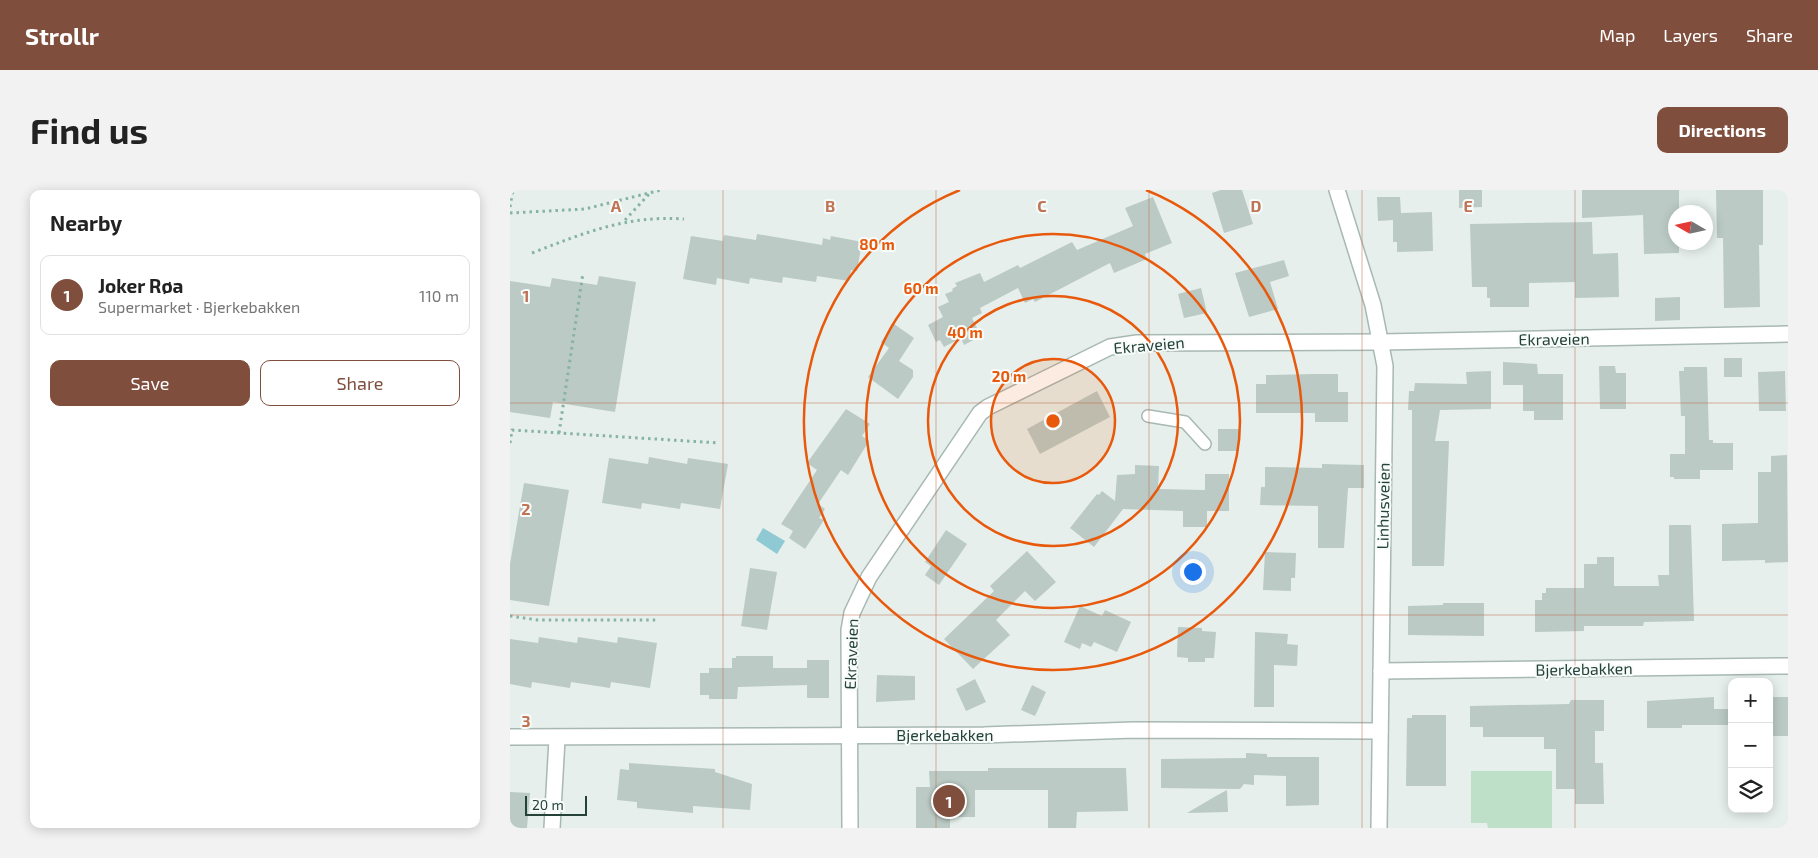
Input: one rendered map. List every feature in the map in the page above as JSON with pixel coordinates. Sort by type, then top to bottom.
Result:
[{"type":"street","name":"Linhusveien","points":[[1337,190],[1362,266],[1381,342],[1385,390],[1379,828]]},
{"type":"street","name":"Ekraveien","points":[[850,828],[849,630],[855,604],[869,577],[984,409],[1081,360],[1110,347],[1123,344],[1201,341],[1381,342],[1788,334]]},
{"type":"street","name":"Bjerkebakken","points":[[1381,671],[1788,666]]},
{"type":"street","name":"Bjerkebakken","points":[[510,737],[557,739],[984,735],[1134,730],[1380,731]]},
{"type":"street","points":[[552,828],[557,739]]},
{"type":"lane","points":[[1148,416],[1185,422],[1205,444]]},
{"type":"path","points":[[510,207],[513,190]]},
{"type":"path","points":[[510,212],[585,209],[661,190]]},
{"type":"path","points":[[625,221],[650,193]]},
{"type":"path","points":[[532,253],[584,232],[625,221],[659,217],[684,219]]},
{"type":"path","points":[[559,433],[583,273]]},
{"type":"path","points":[[510,443],[512,430],[719,443]]},
{"type":"path","points":[[510,616],[538,620],[658,620]]},
{"type":"green space","points":[[1471,771],[1552,771],[1552,828],[1488,828],[1487,823],[1471,823]]},
{"type":"water","points":[[763,528],[785,541],[777,554],[756,540]]},
{"type":"building","points":[[1221,190],[1242,190],[1253,224],[1224,233],[1212,193]]},
{"type":"building","points":[[1459,190],[1482,190],[1482,207],[1459,208]]},
{"type":"building","points":[[1582,190],[1679,190],[1679,205],[1668,205],[1668,250],[1679,250],[1679,253],[1644,254],[1643,215],[1582,218]]},
{"type":"building","points":[[1716,190],[1763,190],[1763,245],[1759,245],[1760,307],[1724,308],[1723,238],[1717,238]]},
{"type":"building","points":[[1153,197],[1172,243],[1145,254],[1147,259],[1114,273],[1110,263],[1035,302],[1033,299],[1025,303],[1018,288],[980,308],[982,313],[972,318],[981,336],[964,345],[961,338],[944,347],[940,340],[936,342],[928,325],[943,317],[938,307],[949,302],[945,294],[953,291],[952,289],[957,286],[955,283],[980,273],[984,282],[1018,265],[1020,268],[1072,242],[1077,250],[1133,226],[1125,208]]},
{"type":"building","points":[[1377,197],[1400,197],[1401,213],[1432,212],[1433,251],[1397,252],[1397,242],[1393,242],[1393,220],[1378,221]]},
{"type":"building","points":[[1592,222],[1593,254],[1618,253],[1619,297],[1575,298],[1575,282],[1529,283],[1529,307],[1490,307],[1490,298],[1487,298],[1487,287],[1472,287],[1470,224]]},
{"type":"building","points":[[757,234],[822,245],[823,238],[830,240],[831,236],[862,242],[857,271],[851,270],[849,281],[817,276],[816,282],[783,277],[782,283],[750,278],[749,284],[717,278],[716,285],[683,279],[691,236],[723,241],[724,235],[756,240]]},
{"type":"building","points":[[1284,260],[1289,276],[1270,282],[1278,309],[1249,317],[1235,273]]},
{"type":"building","points":[[599,276],[636,282],[615,412],[553,402],[550,418],[510,412],[510,281],[550,287],[552,278],[597,285]]},
{"type":"building","points":[[1201,288],[1207,313],[1184,318],[1178,294]]},
{"type":"building","points":[[1680,297],[1680,320],[1655,321],[1655,298]]},
{"type":"building","points":[[894,324],[914,338],[899,361],[913,370],[913,377],[898,399],[868,377],[889,348],[881,342]]},
{"type":"building","points":[[1724,358],[1742,358],[1742,377],[1724,377]]},
{"type":"building","points":[[1503,362],[1537,364],[1538,374],[1563,374],[1563,420],[1534,420],[1534,411],[1523,411],[1523,385],[1503,385]]},
{"type":"building","points":[[1599,366],[1615,366],[1616,373],[1626,373],[1626,409],[1600,409]]},
{"type":"building","points":[[1684,367],[1707,367],[1709,440],[1713,440],[1713,443],[1733,443],[1733,470],[1700,470],[1700,479],[1674,479],[1674,477],[1670,477],[1670,454],[1685,454],[1685,416],[1681,416],[1679,371],[1684,371]]},
{"type":"building","points":[[1491,371],[1491,409],[1440,410],[1435,441],[1449,441],[1444,566],[1412,566],[1412,410],[1408,410],[1409,391],[1414,391],[1415,383],[1467,384],[1466,372]]},
{"type":"building","points":[[1785,371],[1786,411],[1759,411],[1758,372]]},
{"type":"building","points":[[1338,374],[1338,392],[1348,392],[1348,422],[1315,422],[1315,413],[1256,413],[1256,384],[1266,384],[1266,375]]},
{"type":"building","points":[[1097,391],[1110,417],[1040,454],[1027,429]]},
{"type":"building","points":[[846,409],[870,424],[862,436],[869,441],[848,475],[841,470],[818,504],[825,509],[819,518],[824,520],[805,549],[789,538],[793,531],[781,524],[817,470],[807,463]]},
{"type":"building","points":[[1218,429],[1239,429],[1239,451],[1218,451]]},
{"type":"building","points":[[1787,455],[1788,562],[1765,563],[1765,560],[1722,561],[1722,524],[1758,523],[1758,472],[1771,472],[1771,456]]},
{"type":"building","points":[[649,457],[687,464],[688,458],[728,464],[720,509],[681,503],[680,509],[642,503],[641,509],[602,503],[609,458],[648,464]]},
{"type":"building","points":[[1322,464],[1364,465],[1364,488],[1348,488],[1344,548],[1318,548],[1318,506],[1260,505],[1261,487],[1265,487],[1265,467],[1322,468]]},
{"type":"building","points":[[1135,465],[1159,466],[1158,489],[1205,490],[1205,474],[1229,474],[1229,511],[1207,511],[1207,527],[1183,527],[1183,511],[1123,509],[1094,547],[1070,528],[1097,494],[1099,495],[1102,491],[1115,501],[1117,475],[1135,474]]},
{"type":"building","points":[[524,483],[569,490],[549,606],[510,600],[510,564]]},
{"type":"building","points":[[1669,525],[1691,525],[1694,621],[1644,622],[1643,626],[1584,626],[1584,631],[1535,632],[1535,600],[1542,600],[1542,593],[1546,593],[1546,588],[1584,588],[1584,564],[1597,564],[1597,557],[1614,557],[1614,586],[1659,586],[1658,575],[1669,575]]},
{"type":"building","points":[[946,530],[967,544],[939,585],[925,575],[931,566],[925,562]]},
{"type":"building","points":[[1027,551],[1056,582],[1035,601],[1025,591],[996,620],[1010,635],[973,669],[944,639],[994,591],[990,586]]},
{"type":"building","points":[[1265,552],[1296,553],[1295,578],[1291,578],[1291,591],[1263,590]]},
{"type":"building","points":[[750,568],[777,572],[767,630],[741,626]]},
{"type":"building","points":[[1443,603],[1484,603],[1484,636],[1408,635],[1408,606],[1443,605]]},
{"type":"building","points":[[1080,606],[1102,616],[1105,610],[1131,622],[1117,652],[1094,642],[1091,647],[1082,643],[1080,649],[1064,642]]},
{"type":"building","points":[[1178,627],[1202,628],[1202,631],[1216,632],[1214,658],[1205,658],[1205,662],[1188,662],[1188,658],[1177,657]]},
{"type":"building","points":[[1255,632],[1288,634],[1287,644],[1298,645],[1297,666],[1274,665],[1274,707],[1254,707]]},
{"type":"building","points":[[539,637],[577,643],[578,637],[617,643],[618,637],[657,643],[650,688],[611,682],[610,688],[571,682],[570,688],[532,682],[531,688],[510,684],[510,639],[538,643]]},
{"type":"building","points":[[736,656],[773,656],[773,668],[807,668],[807,660],[829,660],[829,698],[807,698],[807,685],[738,687],[737,699],[709,699],[709,695],[700,695],[700,673],[709,673],[709,668],[732,668],[732,658],[736,658]]},
{"type":"building","points":[[877,675],[915,676],[915,700],[876,702]]},
{"type":"building","points":[[975,679],[986,702],[966,711],[956,689]]},
{"type":"building","points":[[1032,685],[1046,692],[1035,716],[1021,710]]},
{"type":"building","points":[[1714,697],[1714,709],[1728,709],[1728,725],[1682,725],[1682,728],[1647,728],[1647,701]]},
{"type":"building","points":[[1773,697],[1788,697],[1788,736],[1773,736]]},
{"type":"building","points":[[1571,700],[1604,700],[1604,731],[1595,731],[1595,763],[1603,763],[1604,804],[1575,804],[1575,789],[1556,789],[1556,749],[1544,749],[1544,737],[1483,737],[1483,727],[1470,727],[1470,706],[1569,704]]},
{"type":"building","points":[[1412,715],[1446,715],[1446,786],[1406,786],[1407,718],[1412,718]]},
{"type":"building","points":[[1246,753],[1267,754],[1267,757],[1319,757],[1319,805],[1286,806],[1286,776],[1254,775],[1254,785],[1244,784],[1240,789],[1161,788],[1161,759],[1246,758]]},
{"type":"building","points":[[629,763],[715,769],[715,772],[752,784],[750,810],[693,806],[693,813],[637,808],[637,802],[617,800],[620,769],[629,770]]},
{"type":"building","points":[[988,768],[1126,768],[1128,811],[1077,812],[1076,828],[1048,828],[1048,790],[975,790],[975,817],[950,817],[950,828],[916,828],[916,787],[930,787],[929,771],[988,771]]},
{"type":"building","points":[[1227,790],[1228,812],[1187,813],[1216,796]]},
{"type":"building","points":[[510,792],[530,793],[527,828],[510,828]]},
{"type":"place","name":"Joker Røa","points":[[949,801]]}]
